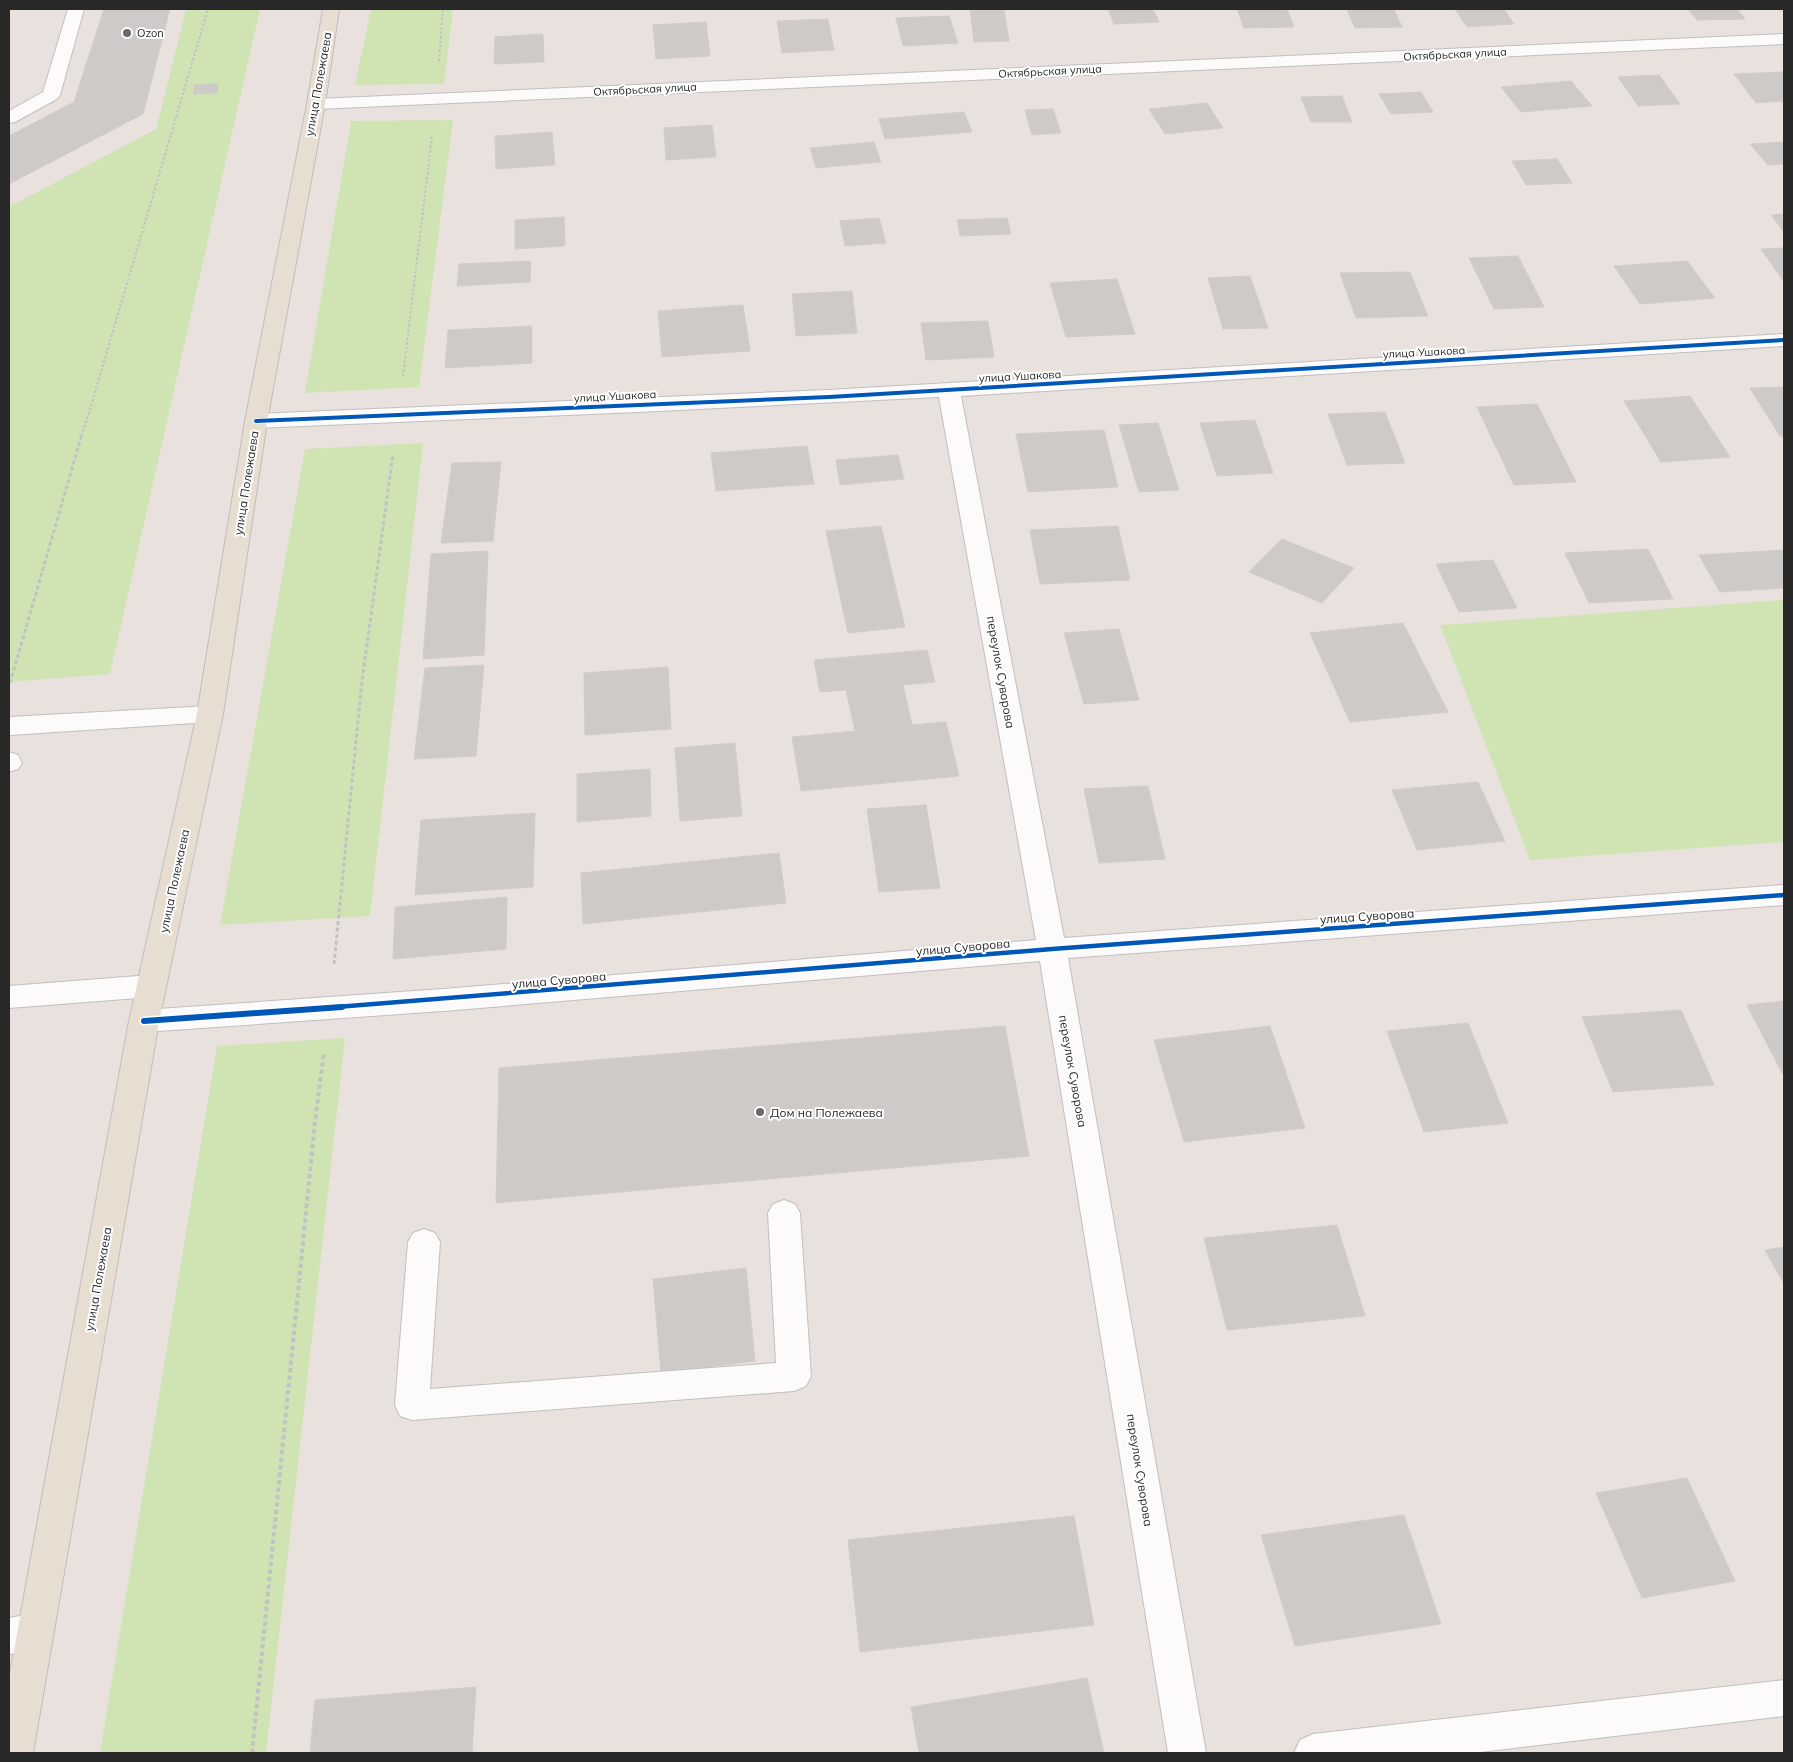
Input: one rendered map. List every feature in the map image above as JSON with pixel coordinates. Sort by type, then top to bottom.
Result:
[{"type":"main road","name":"улица Полежаева","points":[[14,1753],[22,1633],[151,986],[210,714],[256,421],[316,104],[331,9]]},
{"type":"street","points":[[9,118],[52,96],[76,9]]},
{"type":"street","name":"Октябрьская улица","points":[[316,104],[1784,39]]},
{"type":"street","name":"улица Ушакова","points":[[256,421],[398,417],[949,390],[1784,340]]},
{"type":"street","name":"переулок Суворова","points":[[949,390],[1052,949],[1187,1753]]},
{"type":"street","points":[[9,726],[210,714]]},
{"type":"street","name":"улица Суворова","points":[[144,1021],[443,1000],[1052,949],[1784,895]]},
{"type":"street","points":[[9,997],[151,986]]},
{"type":"street","points":[[424,1242],[412,1405],[794,1376],[784,1213]]},
{"type":"street","points":[[1313,1753],[1784,1698]]},
{"type":"path","points":[[9,686],[20,640],[208,9]]},
{"type":"path","points":[[252,1753],[315,1122],[330,1007],[362,681],[398,417],[437,98],[442,9]]},
{"type":"green space","points":[[186,9],[260,9],[110,674],[9,682],[9,207],[156,129]]},
{"type":"green space","points":[[371,9],[453,9],[444,84],[355,85]]},
{"type":"green space","points":[[453,120],[419,387],[305,393],[351,121]]},
{"type":"green space","points":[[423,443],[370,916],[220,925],[305,449]]},
{"type":"green space","points":[[1784,600],[1784,842],[1530,860],[1440,625]]},
{"type":"green space","points":[[345,1038],[266,1753],[100,1753],[217,1046]]},
{"type":"building","points":[[104,9],[170,9],[143,114],[9,184],[9,136],[74,102]]},
{"type":"building","points":[[1108,9],[1153,9],[1159,22],[1114,24]]},
{"type":"building","points":[[1237,9],[1287,9],[1294,27],[1244,28]]},
{"type":"building","points":[[1347,9],[1394,9],[1402,27],[1355,28]]},
{"type":"building","points":[[1455,9],[1504,9],[1514,24],[1467,27]]},
{"type":"building","points":[[1688,9],[1737,9],[1745,19],[1697,20]]},
{"type":"building","points":[[970,10],[1004,10],[1009,41],[974,42]]},
{"type":"building","points":[[949,16],[958,43],[903,46],[896,18]]},
{"type":"building","points":[[828,19],[834,50],[782,53],[777,21]]},
{"type":"building","points":[[706,22],[710,56],[656,59],[653,25]]},
{"type":"building","points":[[543,34],[544,62],[494,64],[495,37]]},
{"type":"building","points":[[1784,72],[1784,101],[1756,103],[1734,74]]},
{"type":"building","points":[[1659,75],[1680,104],[1638,106],[1618,77]]},
{"type":"building","points":[[1571,81],[1592,106],[1521,112],[1501,87]]},
{"type":"building","points":[[218,83],[217,93],[193,94],[195,85]]},
{"type":"building","points":[[1421,92],[1433,112],[1391,114],[1379,94]]},
{"type":"building","points":[[1342,96],[1352,122],[1311,122],[1301,97]]},
{"type":"building","points":[[1207,103],[1223,128],[1165,134],[1149,109]]},
{"type":"building","points":[[1053,109],[1061,133],[1032,135],[1025,110]]},
{"type":"building","points":[[964,112],[972,132],[885,139],[879,119]]},
{"type":"building","points":[[712,125],[716,157],[666,160],[664,128]]},
{"type":"building","points":[[552,132],[555,165],[496,169],[495,136]]},
{"type":"building","points":[[874,142],[881,162],[816,168],[810,148]]},
{"type":"building","points":[[1784,142],[1784,164],[1768,165],[1750,144]]},
{"type":"building","points":[[1557,159],[1572,183],[1526,185],[1512,161]]},
{"type":"building","points":[[1784,214],[1784,232],[1771,215]]},
{"type":"building","points":[[564,217],[565,246],[515,249],[515,220]]},
{"type":"building","points":[[879,218],[886,243],[845,246],[840,221]]},
{"type":"building","points":[[1007,218],[1011,234],[960,236],[957,220]]},
{"type":"building","points":[[1784,248],[1784,282],[1761,249]]},
{"type":"building","points":[[1518,256],[1544,307],[1494,309],[1469,258]]},
{"type":"building","points":[[531,261],[530,282],[457,286],[459,264]]},
{"type":"building","points":[[1687,261],[1715,298],[1640,304],[1614,266]]},
{"type":"building","points":[[1410,272],[1428,316],[1356,318],[1340,273]]},
{"type":"building","points":[[1250,276],[1268,328],[1223,329],[1208,278]]},
{"type":"building","points":[[1117,279],[1135,334],[1066,337],[1050,283]]},
{"type":"building","points":[[852,291],[857,333],[796,336],[792,294]]},
{"type":"building","points":[[743,305],[750,351],[662,357],[658,311]]},
{"type":"building","points":[[988,321],[994,357],[926,360],[921,323]]},
{"type":"building","points":[[532,326],[532,363],[445,368],[448,330]]},
{"type":"building","points":[[1784,387],[1784,436],[1780,436],[1750,388]]},
{"type":"building","points":[[1690,396],[1730,457],[1661,462],[1624,401]]},
{"type":"building","points":[[1537,404],[1576,482],[1514,485],[1477,407]]},
{"type":"building","points":[[1385,412],[1405,463],[1347,465],[1328,414]]},
{"type":"building","points":[[1255,420],[1273,473],[1217,476],[1200,423]]},
{"type":"building","points":[[1158,423],[1179,490],[1139,492],[1119,425]]},
{"type":"building","points":[[1104,430],[1118,487],[1028,492],[1016,434]]},
{"type":"building","points":[[807,446],[814,484],[716,491],[711,453]]},
{"type":"building","points":[[898,455],[904,479],[840,485],[836,460]]},
{"type":"building","points":[[501,462],[493,541],[441,543],[452,463]]},
{"type":"building","points":[[881,526],[905,627],[848,633],[826,531]]},
{"type":"building","points":[[1118,526],[1130,580],[1040,584],[1030,530]]},
{"type":"building","points":[[1282,539],[1354,568],[1322,603],[1249,572]]},
{"type":"building","points":[[1648,549],[1673,599],[1589,603],[1565,553]]},
{"type":"building","points":[[1784,550],[1784,588],[1720,592],[1699,555]]},
{"type":"building","points":[[488,551],[484,655],[423,659],[431,554]]},
{"type":"building","points":[[1493,560],[1517,608],[1459,612],[1436,564]]},
{"type":"building","points":[[1403,623],[1448,712],[1350,722],[1310,633]]},
{"type":"building","points":[[1119,629],[1139,700],[1084,704],[1064,633]]},
{"type":"building","points":[[927,650],[935,682],[903,685],[912,725],[946,722],[959,776],[801,791],[792,737],[855,731],[846,690],[820,692],[814,660]]},
{"type":"building","points":[[484,665],[476,756],[414,759],[425,668]]},
{"type":"building","points":[[668,667],[671,729],[585,735],[584,673]]},
{"type":"building","points":[[735,743],[742,816],[680,821],[675,748]]},
{"type":"building","points":[[650,769],[651,816],[577,822],[577,774]]},
{"type":"building","points":[[1478,782],[1505,841],[1417,850],[1392,790]]},
{"type":"building","points":[[1148,786],[1165,859],[1099,863],[1084,789]]},
{"type":"building","points":[[926,805],[940,888],[879,892],[867,809]]},
{"type":"building","points":[[535,813],[533,887],[415,895],[421,820]]},
{"type":"building","points":[[779,853],[786,903],[583,924],[581,873]]},
{"type":"building","points":[[507,897],[506,949],[393,959],[395,907]]},
{"type":"building","points":[[1784,1001],[1784,1073],[1782,1073],[1747,1005]]},
{"type":"building","points":[[1681,1010],[1714,1085],[1613,1092],[1582,1017]]},
{"type":"building","points":[[1468,1023],[1508,1123],[1424,1132],[1387,1031]]},
{"type":"building","name":"Дом на Полежаева","points":[[1005,1026],[1029,1156],[496,1203],[499,1068]]},
{"type":"building","points":[[1270,1026],[1305,1128],[1184,1142],[1154,1040]]},
{"type":"building","points":[[1337,1225],[1365,1316],[1227,1330],[1204,1238]]},
{"type":"building","points":[[1784,1247],[1784,1284],[1765,1250]]},
{"type":"building","points":[[746,1268],[755,1361],[661,1373],[653,1279]]},
{"type":"building","points":[[1687,1478],[1735,1581],[1642,1598],[1596,1493]]},
{"type":"building","points":[[1404,1515],[1441,1624],[1295,1646],[1261,1535]]},
{"type":"building","points":[[1074,1516],[1094,1625],[860,1652],[848,1540]]},
{"type":"building","points":[[1087,1678],[1104,1753],[919,1753],[911,1707]]},
{"type":"building","points":[[476,1687],[472,1753],[310,1753],[315,1700]]},
{"type":"cycle path","points":[[256,421],[829,397],[1784,340]]},
{"type":"cycle path","points":[[144,1021],[443,1000],[1052,949],[1784,895]]},
{"type":"place","name":"Ozon","points":[[127,33]]},
{"type":"place","name":"Дом на Полежаева","points":[[760,1112]]}]
